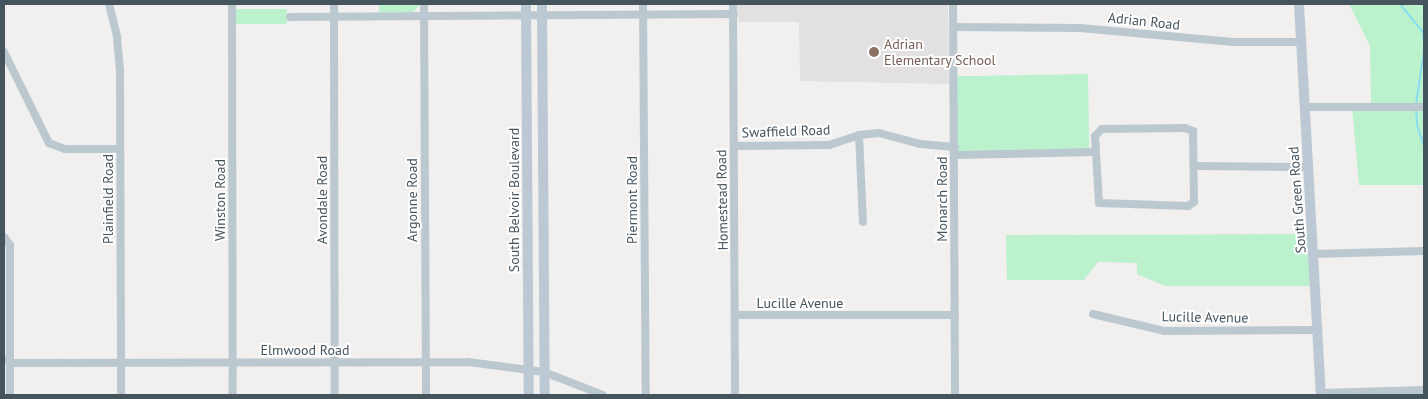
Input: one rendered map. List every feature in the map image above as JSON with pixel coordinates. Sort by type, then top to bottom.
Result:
[{"type":"street","name":"Plainfield Road","points":[[109,4],[119,56],[121,395]]},
{"type":"street","name":"Winston Road","points":[[232,4],[233,395]]},
{"type":"street","name":"Avondale Road","points":[[334,4],[335,395]]},
{"type":"street","name":"Argonne Road","points":[[424,4],[424,361],[426,395]]},
{"type":"street","name":"South Belvoir Boulevard","points":[[526,4],[529,395]]},
{"type":"street","name":"South Belvoir Boulevard","points":[[542,4],[544,395]]},
{"type":"street","name":"Piermont Road","points":[[643,4],[646,395]]},
{"type":"street","name":"Homestead Road","points":[[734,4],[735,395]]},
{"type":"street","name":"Monarch Road","points":[[953,4],[955,395]]},
{"type":"street","name":"South Green Road","points":[[1299,4],[1321,394]]},
{"type":"street","points":[[290,17],[734,14]]},
{"type":"street","name":"Adrian Road","points":[[954,27],[1073,28],[1224,42],[1301,42]]},
{"type":"street","points":[[4,52],[49,143],[65,149],[120,149]]},
{"type":"street","points":[[1305,106],[1424,107]]},
{"type":"street","points":[[1185,128],[1195,134],[1195,199],[1192,205],[1103,206],[1097,200],[1096,152],[1096,136],[1102,129],[1185,128]]},
{"type":"street","name":"Swaffield Road","points":[[734,146],[820,145],[859,135],[879,133],[955,151],[1096,152]]},
{"type":"street","points":[[859,135],[863,222]]},
{"type":"street","points":[[1196,166],[1308,167]]},
{"type":"street","points":[[4,237],[10,245],[7,360],[10,395]]},
{"type":"street","points":[[1314,254],[1424,251]]},
{"type":"street","name":"Lucille Avenue","points":[[1093,314],[1165,331],[1318,330]]},
{"type":"street","name":"Lucille Avenue","points":[[736,315],[955,315]]},
{"type":"street","name":"Elmwood Road","points":[[7,360],[121,364],[424,361],[484,363],[544,372],[603,395]]},
{"type":"street","points":[[1321,394],[1424,390]]},
{"type":"shaded area","name":"Adrian Elementary School","points":[[737,4],[948,4],[949,84],[800,81],[799,22],[739,22]]},
{"type":"green space","points":[[379,4],[420,5],[413,12],[379,12]]},
{"type":"green space","points":[[1349,4],[1424,4],[1424,185],[1359,185],[1352,107],[1371,106],[1370,46]]},
{"type":"green space","points":[[235,9],[287,9],[287,24],[235,24]]},
{"type":"green space","points":[[1088,74],[1089,152],[955,154],[954,76]]},
{"type":"green space","points":[[1313,234],[1316,286],[1165,286],[1137,274],[1137,263],[1098,262],[1084,280],[1007,280],[1006,235]]},
{"type":"waterway","points":[[1400,4],[1423,32],[1424,44]]},
{"type":"waterway","points":[[1416,104],[1424,51]]},
{"type":"waterway","points":[[1416,109],[1417,125],[1424,147]]},
{"type":"place","name":"Adrian Elementary School","points":[[874,52]]}]
